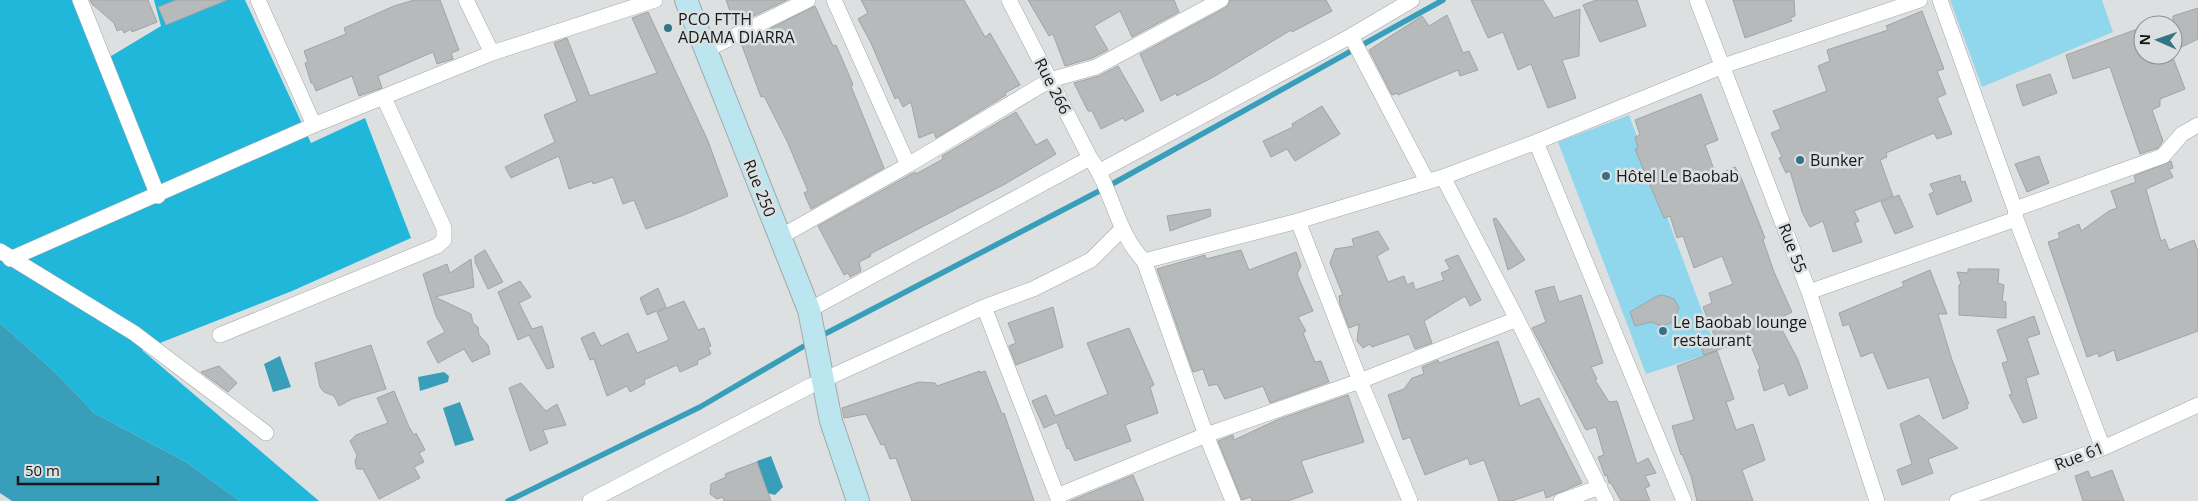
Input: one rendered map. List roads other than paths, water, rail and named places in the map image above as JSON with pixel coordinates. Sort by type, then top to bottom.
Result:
[{"type":"street","points":[[80,0],[158,196]]},
{"type":"street","points":[[258,0],[314,125]]},
{"type":"street","points":[[466,0],[492,53]]},
{"type":"street","points":[[5,255],[158,196],[314,125],[492,53],[656,0]]},
{"type":"street","name":"Rue 250","points":[[686,0],[809,310],[831,421],[858,501]]},
{"type":"street","points":[[706,50],[808,0]]},
{"type":"street","points":[[834,0],[908,165]]},
{"type":"street","name":"Rue 266","points":[[1009,0],[1090,158],[1100,171],[1122,229],[1135,252],[1144,261],[1206,435],[1233,501]]},
{"type":"street","points":[[780,237],[908,165],[1050,80],[1096,66],[1222,0]]},
{"type":"street","points":[[1100,171],[1351,36],[1412,0]]},
{"type":"street","name":"Rue 55","points":[[1697,0],[1809,292],[1877,501]]},
{"type":"street","points":[[1144,261],[1298,221],[1443,177],[1536,142],[1723,66],[1920,0]]},
{"type":"street","points":[[1940,0],[2016,214],[2103,448]]},
{"type":"street","points":[[1351,36],[1427,181]]},
{"type":"street","points":[[220,335],[437,246],[444,240],[444,228],[384,98]]},
{"type":"street","points":[[1809,292],[2164,156],[2182,134],[2198,125]]},
{"type":"street","points":[[1536,142],[1684,501]]},
{"type":"street","points":[[809,310],[1090,158]]},
{"type":"street","points":[[1443,177],[1517,319],[1603,494],[1560,501]]},
{"type":"street","points":[[1298,221],[1360,381],[1410,501]]},
{"type":"street","points":[[590,501],[822,380],[984,307],[1033,289],[1091,260],[1122,229]]},
{"type":"street","points":[[5,255],[134,332],[266,433]]},
{"type":"street","points":[[984,307],[1058,498],[1206,435],[1360,381],[1517,319]]},
{"type":"street","name":"Rue 61","points":[[1957,501],[2103,448],[2198,406]]},
{"type":"waterway","points":[[819,337],[1105,188],[1443,0]]},
{"type":"waterway","points":[[508,501],[700,407],[811,342]]},
{"type":"place","name":"PCO FTTH ADAMA DIARRA","points":[[668,28]]},
{"type":"place","name":"Bunker","points":[[1800,160]]},
{"type":"place","name":"Hôtel Le Baobab","points":[[1606,176]]},
{"type":"place","name":"Le Baobab lounge restaurant","points":[[1663,331]]}]
